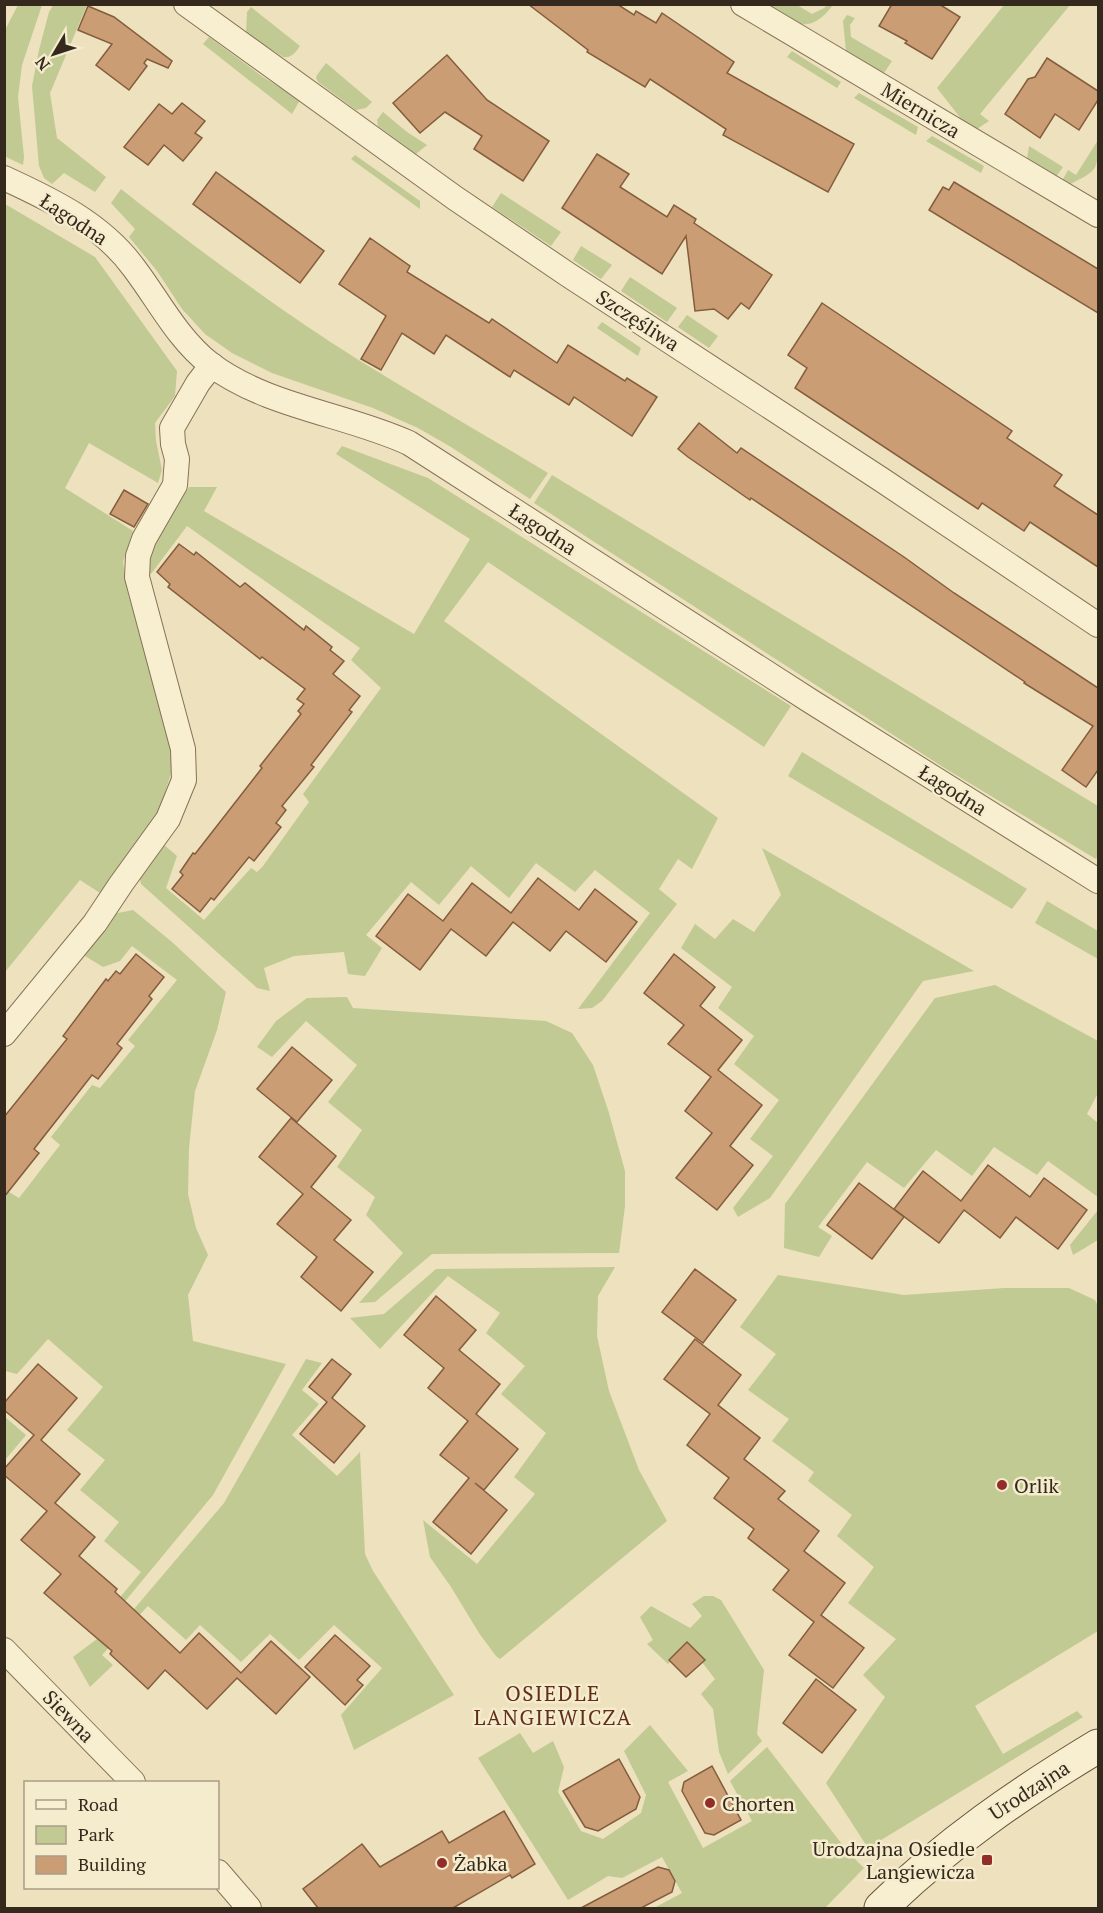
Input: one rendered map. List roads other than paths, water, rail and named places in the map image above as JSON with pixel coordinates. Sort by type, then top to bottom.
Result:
[{"type":"street","name":"Szczęśliwa","points":[[186,4],[455,198],[1098,625]]},
{"type":"street","name":"Miernicza","points":[[743,4],[1098,215]]},
{"type":"street","name":"Łagodna","points":[[4,178],[67,210],[94,227],[135,268],[178,332],[212,365],[237,380],[276,397],[409,442],[812,702],[1098,881]]},
{"type":"street","points":[[4,1035],[95,923],[168,819],[184,780],[183,749],[137,577],[138,556],[144,539],[175,485],[177,459],[172,444],[172,428],[198,383],[212,365]]},
{"type":"street","name":"Siewna","points":[[4,1650],[132,1781]]},
{"type":"street","name":"Urodzajna","points":[[881,1908],[924,1868],[1003,1806],[1098,1746]]},
{"type":"street","points":[[219,1873],[249,1908]]},
{"type":"place","name":"Orlik","points":[[1002,1485]]},
{"type":"place","name":"Chorten","points":[[710,1803]]},
{"type":"place","name":"Urodzajna Osiedle Langiewicza","points":[[987,1860]]},
{"type":"place","name":"Żabka","points":[[442,1863]]},
{"type":"district","name":"OSIEDLE LANGIEWICZA","points":[[553,1705]]}]
